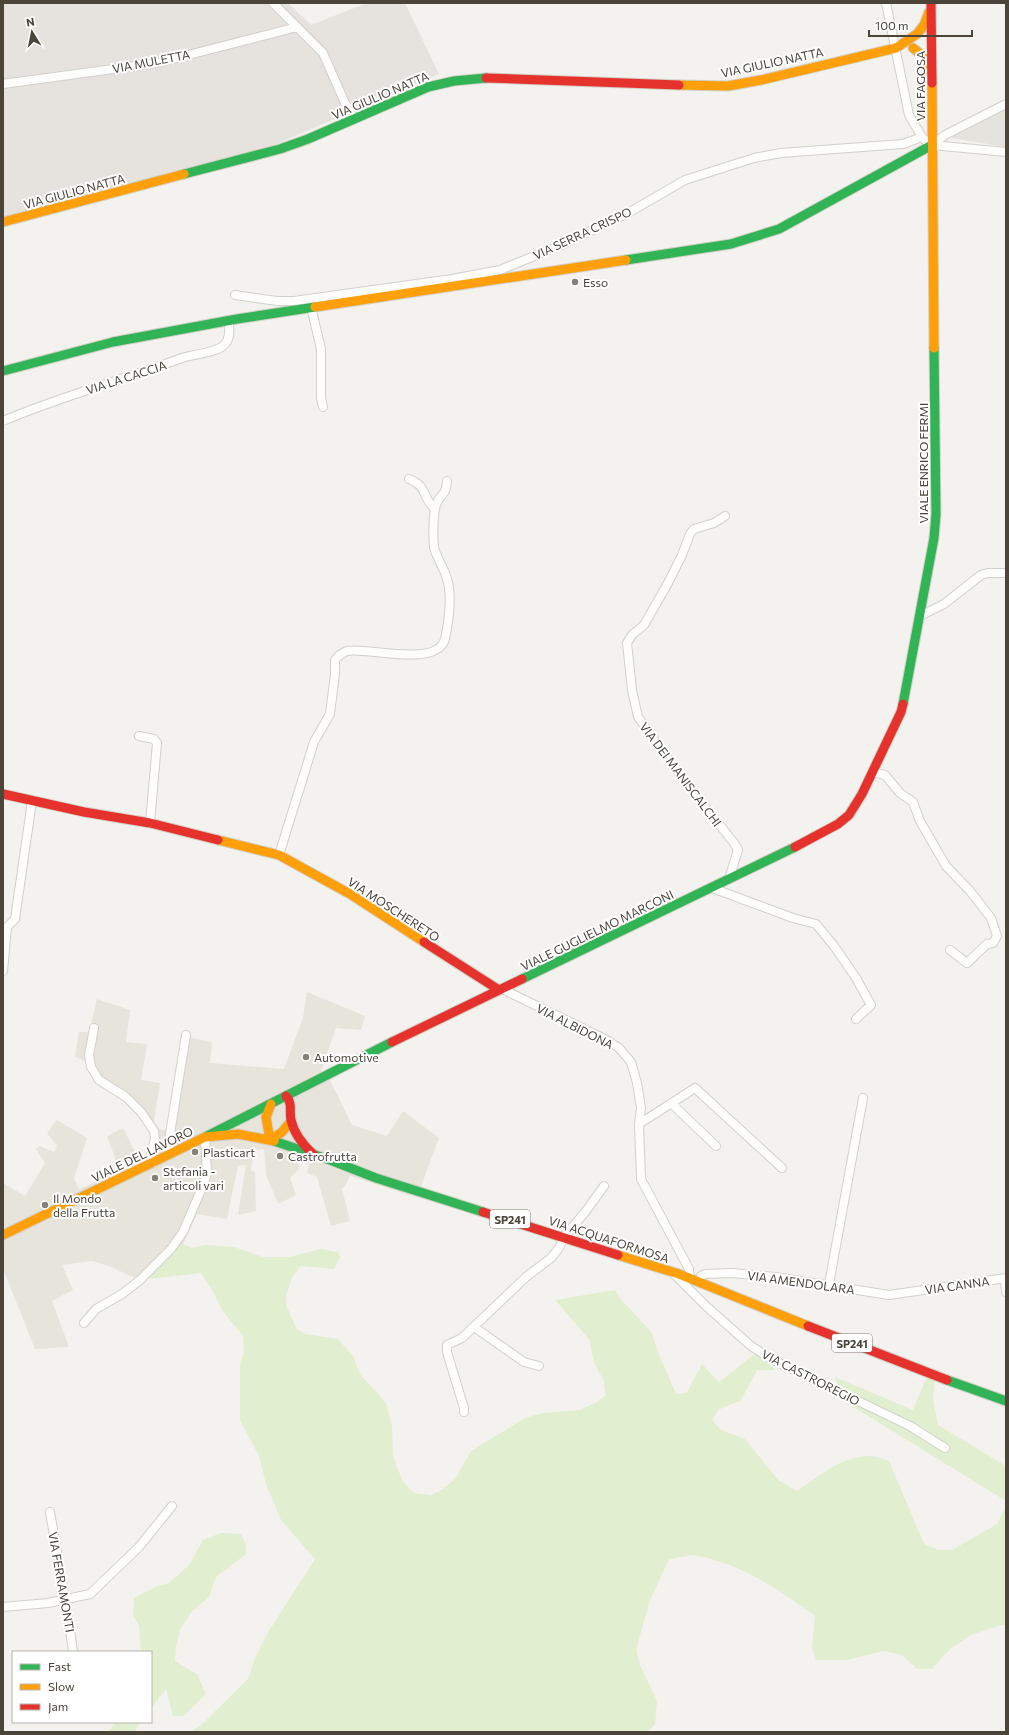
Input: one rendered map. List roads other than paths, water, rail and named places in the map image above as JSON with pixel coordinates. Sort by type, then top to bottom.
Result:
[{"type":"main road","name":"VIA FAGOSA","points":[[931,3],[932,144]]},
{"type":"main road","points":[[912,44],[926,23],[931,3]]},
{"type":"main road","points":[[912,44],[923,46],[932,41]]},
{"type":"main road","name":"VIA GIULIO NATTA","points":[[3,222],[280,150],[354,120],[428,87],[459,79],[480,78],[728,86],[761,80],[912,44]]},
{"type":"main road","points":[[912,44],[926,59],[932,84]]},
{"type":"main road","points":[[3,371],[113,342],[229,320],[731,244],[779,229],[932,144]]},
{"type":"main road","name":"VIALE ENRICO FERMI","points":[[872,772],[901,712],[934,538],[936,514],[932,144]]},
{"type":"main road","name":"VIALE GUGLIELMO MARCONI","points":[[271,1104],[347,1064],[729,880],[838,824],[849,815],[854,808],[872,772]]},
{"type":"main road","name":"VIA MOSCHERETO","points":[[3,794],[32,801],[150,823],[276,854],[350,894],[501,990]]},
{"type":"main road","points":[[291,1104],[310,1084]]},
{"type":"main road","points":[[286,1096],[291,1104],[291,1120],[302,1144],[315,1155]]},
{"type":"main road","points":[[271,1104],[268,1109],[265,1123],[270,1140],[279,1136],[287,1128],[291,1120]]},
{"type":"main road","name":"VIALE DEL LAVORO","points":[[3,1235],[271,1104]]},
{"type":"main road","name":"SP241","points":[[205,1137],[238,1134],[270,1140],[315,1155]]},
{"type":"main road","name":"VIA ACQUAFORMOSA","points":[[315,1155],[376,1178],[690,1278]]},
{"type":"main road","name":"SP241","points":[[690,1278],[908,1366],[1006,1401]]},
{"type":"street","points":[[273,3],[323,53],[354,120]]},
{"type":"street","points":[[886,3],[909,115],[926,141],[932,144],[1006,152]]},
{"type":"street","name":"VIA MULETTA","points":[[3,84],[157,63],[297,27]]},
{"type":"street","points":[[932,144],[945,135],[1006,104]]},
{"type":"street","name":"VIA SERRA CRISPO","points":[[234,294],[276,301],[294,301],[452,279],[500,270],[566,243],[621,216],[685,180],[718,169],[754,158],[781,153],[903,144],[922,136]]},
{"type":"street","points":[[311,307],[321,349],[321,398],[323,407]]},
{"type":"street","name":"VIA LA CACCIA","points":[[3,421],[26,411],[103,385],[184,358],[218,349],[226,344],[229,335],[229,320]]},
{"type":"street","points":[[409,479],[419,483],[424,491],[428,504],[435,509]]},
{"type":"street","points":[[276,854],[314,742],[330,714],[335,674],[335,660],[339,655],[347,652],[398,655],[425,653],[441,647],[444,640],[448,617],[449,584],[434,547],[435,509],[436,503],[446,490],[447,480]]},
{"type":"street","name":"VIA DEI MANISCALCHI","points":[[725,516],[714,523],[694,529],[690,534],[682,555],[668,583],[644,625],[628,639],[632,690],[638,717],[738,850],[729,880]]},
{"type":"street","points":[[920,616],[944,604],[981,575],[1006,572]]},
{"type":"street","points":[[138,736],[154,739],[157,743],[150,823]]},
{"type":"street","points":[[872,772],[885,775],[900,793],[913,802],[920,821],[946,866],[970,891],[991,918],[997,936],[993,944],[987,944],[967,963],[950,950]]},
{"type":"street","points":[[3,971],[7,927],[15,919],[32,801]]},
{"type":"street","points":[[712,888],[793,918],[816,924],[856,978],[871,1005],[856,1019]]},
{"type":"street","name":"VIA ALBIDONA","points":[[501,990],[605,1039],[619,1048],[631,1062],[637,1083],[641,1108],[639,1124],[640,1179],[689,1269],[690,1278]]},
{"type":"street","points":[[94,1028],[89,1055],[91,1067],[99,1080],[126,1097],[141,1112],[154,1131],[156,1138],[151,1154],[153,1162]]},
{"type":"street","points":[[170,1154],[169,1140],[186,1035]]},
{"type":"street","points":[[639,1124],[695,1088],[782,1168]]},
{"type":"street","points":[[829,1284],[863,1098]]},
{"type":"street","points":[[672,1104],[716,1146]]},
{"type":"street","points":[[84,1324],[96,1309],[122,1294],[139,1281],[171,1249],[183,1232],[204,1184],[207,1173],[205,1137]]},
{"type":"street","points":[[464,1412],[447,1352],[447,1345],[462,1338],[526,1276],[551,1258],[559,1248],[564,1237],[586,1212],[604,1186]]},
{"type":"street","name":"VIA CASTROREGIO","points":[[672,1272],[689,1290],[751,1346],[773,1360],[910,1426],[945,1448]]},
{"type":"street","name":"VIA AMENDOLARA","points":[[699,1282],[701,1276],[705,1274],[732,1273],[829,1284],[889,1294],[908,1293]]},
{"type":"street","points":[[1005,1278],[1006,1292]]},
{"type":"street","name":"VIA CANNA","points":[[908,1293],[1005,1278]]},
{"type":"street","points":[[474,1327],[524,1362],[539,1366]]},
{"type":"street","points":[[3,1607],[48,1603],[90,1594],[138,1547],[172,1506]]},
{"type":"street","name":"VIA FERRAMONTI","points":[[50,1512],[62,1586],[66,1599],[73,1651]]},
{"type":"place","name":"Esso","points":[[575,282]]},
{"type":"place","name":"Automotive","points":[[306,1057]]},
{"type":"place","name":"Plasticart","points":[[195,1152]]},
{"type":"place","name":"Castrofrutta","points":[[280,1156]]},
{"type":"place","name":"Stefania - articoli vari","points":[[155,1178]]},
{"type":"place","name":"Il Mondo della Frutta","points":[[45,1205]]}]
